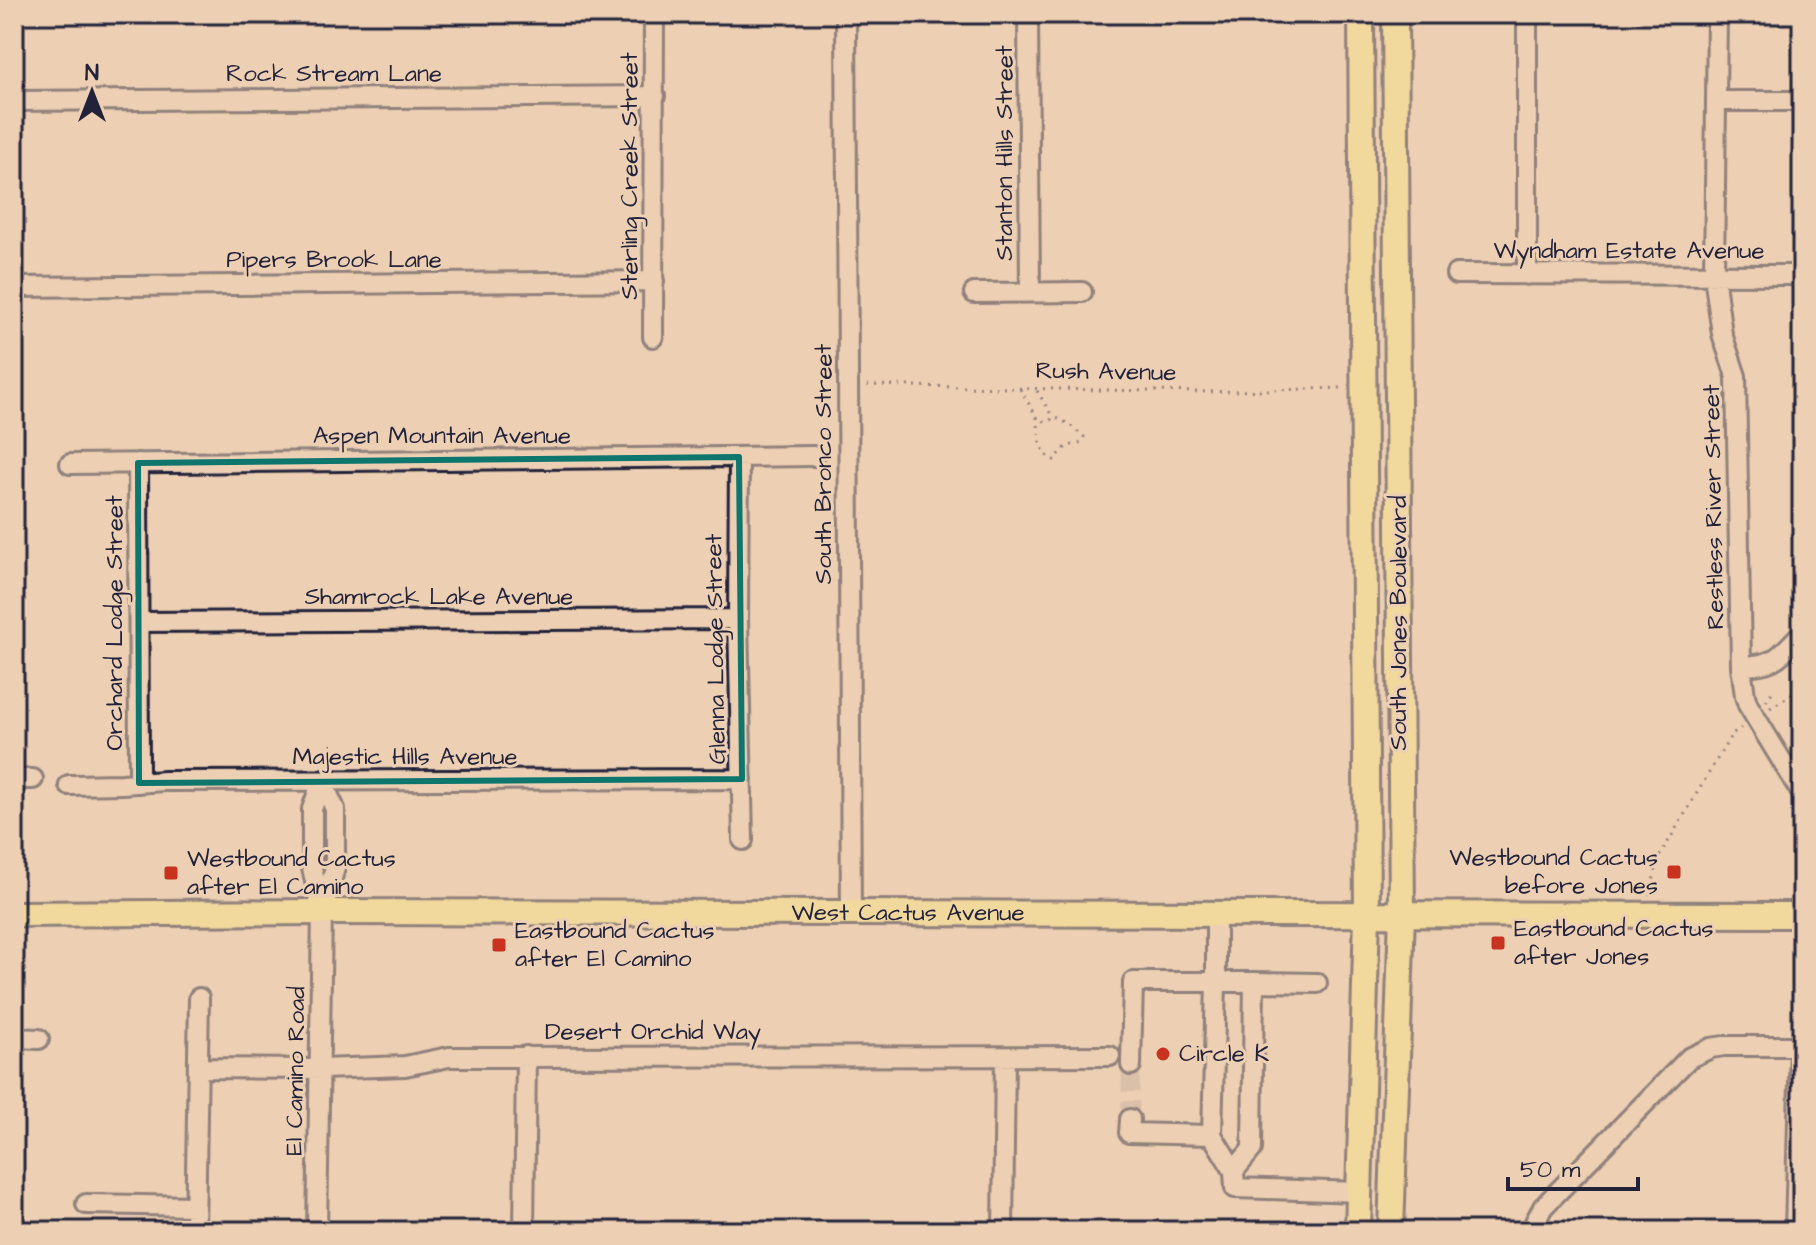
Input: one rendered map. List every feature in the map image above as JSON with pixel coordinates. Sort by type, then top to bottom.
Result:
[{"type":"main road","name":"South Jones Boulevard","points":[[1358,1231],[1367,914],[1361,14]]},
{"type":"main road","name":"South Jones Boulevard","points":[[1391,1231],[1402,914],[1395,14]]},
{"type":"main road","name":"West Cactus Avenue","points":[[14,914],[1802,915]]},
{"type":"street","name":"Sterling Creek Street","points":[[653,337],[654,14]]},
{"type":"street","name":"South Bronco Street","points":[[846,14],[851,914]]},
{"type":"street","name":"Stanton Hills Street","points":[[1028,14],[1030,292]]},
{"type":"street","points":[[1527,14],[1527,275]]},
{"type":"street","name":"Restless River Street","points":[[1717,14],[1714,275],[1722,334],[1736,376],[1741,666],[1745,696],[1802,794]]},
{"type":"street","name":"Rock Stream Lane","points":[[14,101],[655,96]]},
{"type":"street","points":[[1717,101],[1802,101]]},
{"type":"street","name":"Wyndham Estate Avenue","points":[[1456,274],[1802,275]]},
{"type":"street","name":"Pipers Brook Lane","points":[[14,287],[654,281]]},
{"type":"street","points":[[974,293],[1082,292]]},
{"type":"street","name":"Aspen Mountain Avenue","points":[[70,464],[814,456]]},
{"type":"street","name":"Glenna Lodge Street","points":[[739,457],[738,619],[743,840]]},
{"type":"street","name":"Orchard Lodge Street","points":[[138,463],[139,783]]},
{"type":"street","name":"Shamrock Lake Avenue","points":[[139,622],[738,619]]},
{"type":"street","points":[[1741,666],[1761,666],[1776,660],[1802,633]]},
{"type":"street","points":[[14,779],[33,779]]},
{"type":"street","name":"Majestic Hills Avenue","points":[[69,785],[164,781],[742,779]]},
{"type":"street","name":"El Camino Road","points":[[317,1231],[322,912],[312,868],[312,809],[322,781]]},
{"type":"street","name":"El Camino Road","points":[[322,781],[335,809],[335,868],[322,912]]},
{"type":"street","points":[[312,829],[335,829]]},
{"type":"street","points":[[1216,914],[1212,1135],[1234,1171],[1235,1188],[1359,1192]]},
{"type":"street","points":[[1131,1065],[1133,982],[1317,983]]},
{"type":"street","points":[[1234,1171],[1252,1149],[1254,982]]},
{"type":"street","points":[[195,1231],[199,998]]},
{"type":"street","points":[[14,1038],[39,1039]]},
{"type":"street","points":[[1533,1231],[1543,1207],[1689,1058],[1724,1046],[1801,1046],[1795,1231]]},
{"type":"street","points":[[524,1231],[526,1056]]},
{"type":"street","name":"Desert Orchid Way","points":[[198,1068],[405,1066],[449,1057],[1110,1056]]},
{"type":"street","points":[[1003,1231],[1005,1057]]},
{"type":"street","points":[[1130,1126],[1212,1135]]},
{"type":"street","points":[[86,1204],[195,1206]]},
{"type":"path","name":"Rush Avenue","points":[[847,385],[1200,392],[1364,387]]},
{"type":"path","points":[[1020,388],[1037,417],[1041,446],[1054,460],[1066,447],[1082,442],[1084,437],[1069,424],[1052,416],[1036,389]]},
{"type":"path","points":[[1037,417],[1046,422],[1052,416]]},
{"type":"path","points":[[1646,915],[1658,859],[1732,734],[1802,688]]},
{"type":"highlighted area","points":[[739,457],[742,779],[139,783],[138,463]]},
{"type":"tunnel","points":[[1130,1119],[1131,1065]]},
{"type":"place","name":"Westbound Cactus before Jones","points":[[1674,872]]},
{"type":"place","name":"Westbound Cactus after El Camino","points":[[171,873]]},
{"type":"place","name":"Eastbound Cactus after Jones","points":[[1498,943]]},
{"type":"place","name":"Eastbound Cactus after El Camino","points":[[499,945]]},
{"type":"place","name":"Circle K","points":[[1163,1054]]}]
